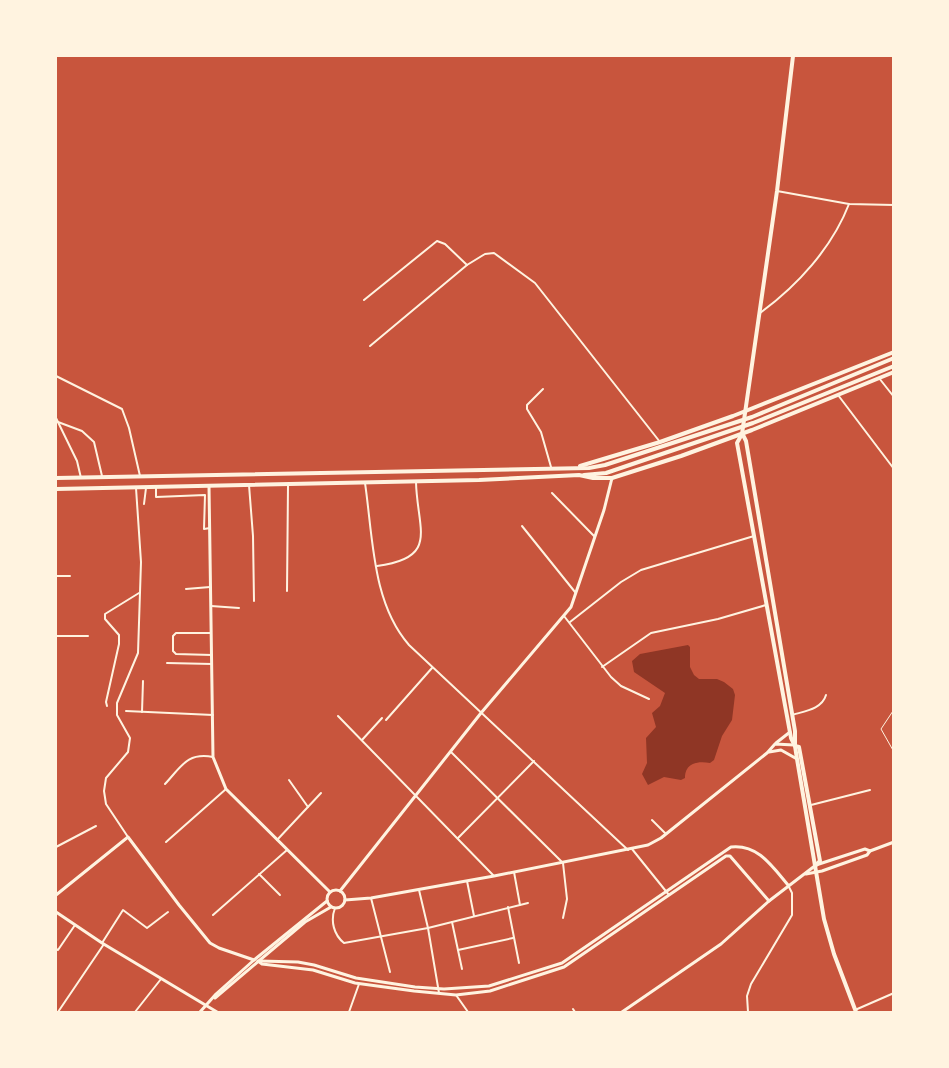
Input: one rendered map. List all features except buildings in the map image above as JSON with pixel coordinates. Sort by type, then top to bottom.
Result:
[{"type":"main road","points":[[793,56],[760,313],[742,434],[737,443],[766,604],[793,732],[829,937],[856,1011]]},
{"type":"main road","points":[[577,468],[706,426],[894,352]]},
{"type":"main road","points":[[56,478],[577,468],[605,465],[752,417],[894,358]]},
{"type":"main road","points":[[56,489],[416,481],[606,473],[753,423],[894,366]]},
{"type":"main road","points":[[579,475],[612,478],[742,434],[894,372]]},
{"type":"main road","points":[[706,426],[712,436],[713,444]]},
{"type":"main road","points":[[742,434],[746,441],[793,732]]},
{"type":"main road","points":[[72,479],[73,489]]},
{"type":"main road","points":[[795,746],[799,747],[811,805],[820,861],[816,865]]},
{"type":"street","points":[[777,191],[849,204],[894,205]]},
{"type":"street","points":[[760,313],[777,300],[806,271],[832,239],[849,204]]},
{"type":"street","points":[[364,300],[437,241],[445,244],[467,265]]},
{"type":"street","points":[[370,346],[467,265],[486,254],[494,253],[535,283],[660,442]]},
{"type":"street","points":[[56,376],[122,409],[129,428],[140,477]]},
{"type":"street","points":[[879,378],[894,397]]},
{"type":"street","points":[[543,388],[526,409],[541,432],[551,467]]},
{"type":"street","points":[[838,395],[894,469]]},
{"type":"street","points":[[56,417],[76,461],[81,479]]},
{"type":"street","points":[[58,422],[82,431],[94,442],[103,478]]},
{"type":"street","points":[[340,891],[481,713],[571,607],[612,478]]},
{"type":"street","points":[[377,566],[398,563],[413,555],[420,546],[416,481]]},
{"type":"street","points":[[365,482],[381,594],[398,632],[481,713],[630,849],[668,893]]},
{"type":"street","points":[[287,591],[288,484]]},
{"type":"street","points":[[249,485],[253,536],[254,601]]},
{"type":"street","points":[[209,486],[213,757],[226,789],[330,892]]},
{"type":"street","points":[[136,488],[141,562],[138,653],[117,703],[117,715],[130,738],[128,752],[106,778],[104,791],[106,804],[179,905],[210,943],[262,964],[313,970],[359,984],[439,991],[516,981]]},
{"type":"street","points":[[144,504],[146,488]]},
{"type":"street","points":[[156,488],[156,497],[205,495],[204,529],[210,528]]},
{"type":"street","points":[[552,493],[595,537]]},
{"type":"street","points":[[522,526],[576,593]]},
{"type":"street","points":[[570,622],[621,582],[641,570],[754,536]]},
{"type":"street","points":[[56,576],[70,576]]},
{"type":"street","points":[[186,589],[211,587]]},
{"type":"street","points":[[107,706],[119,635],[105,619],[105,614],[139,593]]},
{"type":"street","points":[[602,667],[651,633],[718,619],[766,604]]},
{"type":"street","points":[[211,606],[239,608]]},
{"type":"street","points":[[564,616],[602,667],[621,686],[648,699]]},
{"type":"street","points":[[212,633],[176,633],[173,636],[173,651],[176,654],[212,655]]},
{"type":"street","points":[[56,636],[88,636]]},
{"type":"street","points":[[167,663],[212,664]]},
{"type":"street","points":[[386,720],[433,668]]},
{"type":"street","points":[[143,681],[143,712]]},
{"type":"street","points":[[792,716],[817,707],[824,701],[826,695]]},
{"type":"street","points":[[126,711],[213,715]]},
{"type":"street","points":[[338,716],[494,876]]},
{"type":"street","points":[[362,740],[382,718]]},
{"type":"street","points":[[345,900],[371,898],[467,881],[648,845],[666,834],[767,753],[775,744],[793,732]]},
{"type":"street","points":[[775,744],[795,746]]},
{"type":"street","points":[[767,753],[781,750],[797,759]]},
{"type":"street","points":[[450,752],[563,863],[567,899],[563,918]]},
{"type":"street","points":[[165,784],[190,758],[201,755],[213,757]]},
{"type":"street","points":[[458,838],[534,761]]},
{"type":"street","points":[[289,780],[308,807]]},
{"type":"street","points":[[166,842],[226,789]]},
{"type":"street","points":[[811,805],[870,790]]},
{"type":"street","points":[[277,840],[321,793]]},
{"type":"street","points":[[652,820],[666,834]]},
{"type":"street","points":[[56,847],[96,826]]},
{"type":"street","points":[[56,895],[128,837]]},
{"type":"street","points":[[805,874],[867,855],[870,851],[894,842]]},
{"type":"street","points":[[668,893],[724,850],[741,846],[765,857],[788,885],[792,893],[792,915],[750,984],[747,996],[748,1012]]},
{"type":"street","points":[[622,1012],[721,944],[788,885],[816,865],[865,849],[870,851]]},
{"type":"street","points":[[213,915],[287,850]]},
{"type":"street","points":[[256,961],[314,965],[356,978],[456,995],[490,990],[562,963],[722,857],[730,856],[769,901]]},
{"type":"street","points":[[514,872],[519,904]]},
{"type":"street","points":[[259,874],[280,895]]},
{"type":"street","points":[[467,881],[474,916]]},
{"type":"street","points":[[419,889],[439,991]]},
{"type":"street","points":[[256,961],[305,922],[333,907],[342,906],[345,900],[344,895],[336,890],[330,892]]},
{"type":"street","points":[[200,1012],[327,901],[330,892]]},
{"type":"street","points":[[371,898],[390,972]]},
{"type":"street","points":[[327,901],[333,907]]},
{"type":"street","points":[[333,907],[335,932],[344,943],[428,928],[528,903]]},
{"type":"street","points":[[508,907],[519,963]]},
{"type":"street","points":[[58,1012],[123,910],[147,928],[168,912]]},
{"type":"street","points":[[56,912],[103,944],[217,1012]]},
{"type":"street","points":[[452,922],[462,969]]},
{"type":"street","points":[[56,949],[58,951],[75,925]]},
{"type":"street","points":[[458,950],[513,938]]},
{"type":"street","points":[[135,1012],[161,979]]},
{"type":"street","points":[[349,1012],[359,984]]},
{"type":"street","points":[[856,1011],[894,993]]},
{"type":"street","points":[[456,995],[468,1012]]},
{"type":"lane","points":[[893,711],[881,729],[894,752]]},
{"type":"shaded area","points":[[688,645],[690,647],[690,667],[694,675],[699,679],[717,679],[733,689],[735,695],[732,720],[722,736],[714,760],[710,763],[693,764],[687,769],[685,778],[681,780],[664,777],[648,785],[642,774],[647,763],[646,738],[656,727],[652,713],[660,706],[665,693],[634,672],[632,661],[640,654]]}]
